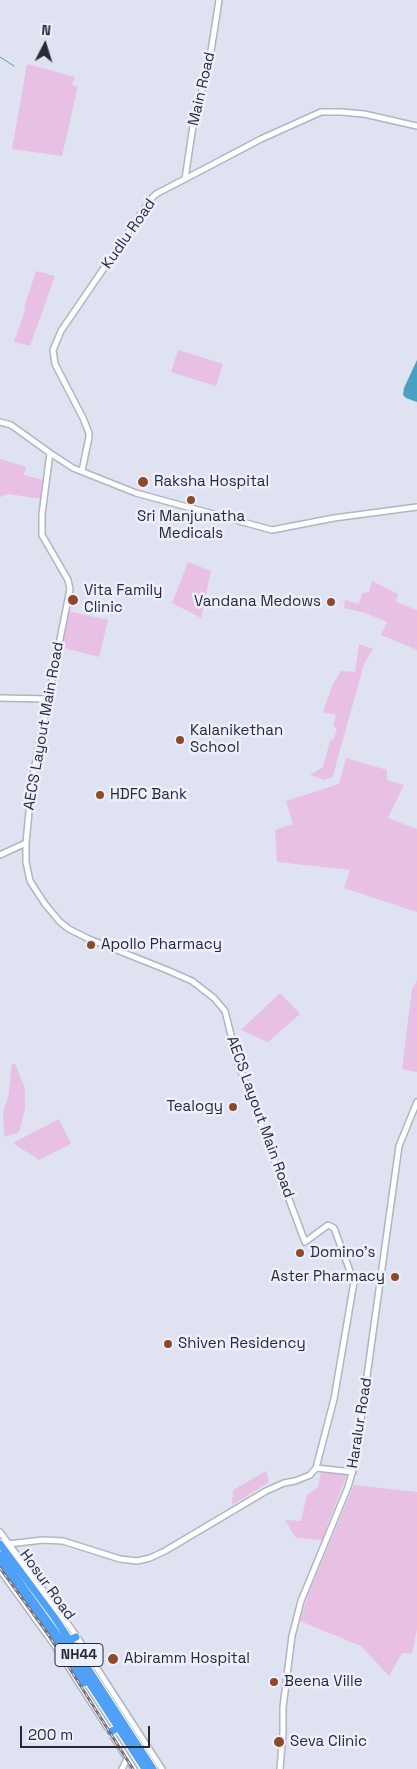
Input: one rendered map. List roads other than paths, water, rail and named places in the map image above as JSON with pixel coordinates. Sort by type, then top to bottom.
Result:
[{"type":"highway","name":"Hosur Road","points":[[0,1544],[73,1638],[151,1769]]},
{"type":"highway","points":[[0,1548],[51,1617],[151,1769]]},
{"type":"highway","points":[[0,1555],[61,1640],[144,1769]]},
{"type":"highway","name":"Hosur Road","points":[[0,1563],[56,1641],[135,1769]]},
{"type":"street","name":"Main Road","points":[[185,179],[194,119],[209,64],[219,0]]},
{"type":"street","name":"Kudlu Road","points":[[82,471],[89,433],[55,364],[53,357],[55,344],[61,331],[156,194],[261,139],[321,112],[364,114],[417,126]]},
{"type":"street","points":[[0,422],[11,425],[50,453],[82,471],[136,493],[272,530],[334,518],[417,507]]},
{"type":"street","name":"AECS Layout Main Road","points":[[50,453],[42,514],[42,535],[68,580],[70,589],[32,780],[26,843],[26,866],[31,885],[64,926],[89,939],[192,981],[214,998],[225,1011],[238,1063],[305,1242],[328,1225],[334,1228],[354,1282],[334,1399],[316,1468]]},
{"type":"street","points":[[0,698],[48,699]]},
{"type":"street","points":[[0,855],[26,843]]},
{"type":"street","name":"Haralur Road","points":[[280,1769],[283,1707],[292,1636],[301,1601],[352,1472],[399,1146],[417,1102]]},
{"type":"street","points":[[8,1544],[43,1540],[63,1541],[120,1559],[136,1561],[150,1558],[266,1491],[284,1482],[310,1475],[316,1468],[352,1472]]},
{"type":"street","points":[[0,1532],[162,1769]]},
{"type":"street","points":[[0,1570],[112,1731],[127,1759],[135,1769]]},
{"type":"street","points":[[122,1769],[127,1759]]},
{"type":"water","points":[[417,360],[417,402],[403,395],[404,388]]},
{"type":"waterway","points":[[0,57],[14,66]]},
{"type":"railway","points":[[0,1568],[48,1634],[133,1769]]},
{"type":"place","name":"Raksha Hospital","points":[[143,482]]},
{"type":"place","name":"Sri Manjunatha Medicals","points":[[191,500]]},
{"type":"place","name":"Vita Family Clinic","points":[[73,600]]},
{"type":"place","name":"Vandana Medows","points":[[331,602]]},
{"type":"place","name":"Kalanikethan School","points":[[180,740]]},
{"type":"place","name":"HDFC Bank","points":[[100,795]]},
{"type":"place","name":"Apollo Pharmacy","points":[[91,945]]},
{"type":"place","name":"Tealogy","points":[[233,1107]]},
{"type":"place","name":"Domino's","points":[[300,1253]]},
{"type":"place","name":"Aster Pharmacy","points":[[395,1277]]},
{"type":"place","name":"Shiven Residency","points":[[168,1344]]},
{"type":"place","name":"Abiramm Hospital","points":[[113,1659]]},
{"type":"place","name":"Beena Ville","points":[[274,1682]]},
{"type":"place","name":"Seva Clinic","points":[[279,1742]]}]
